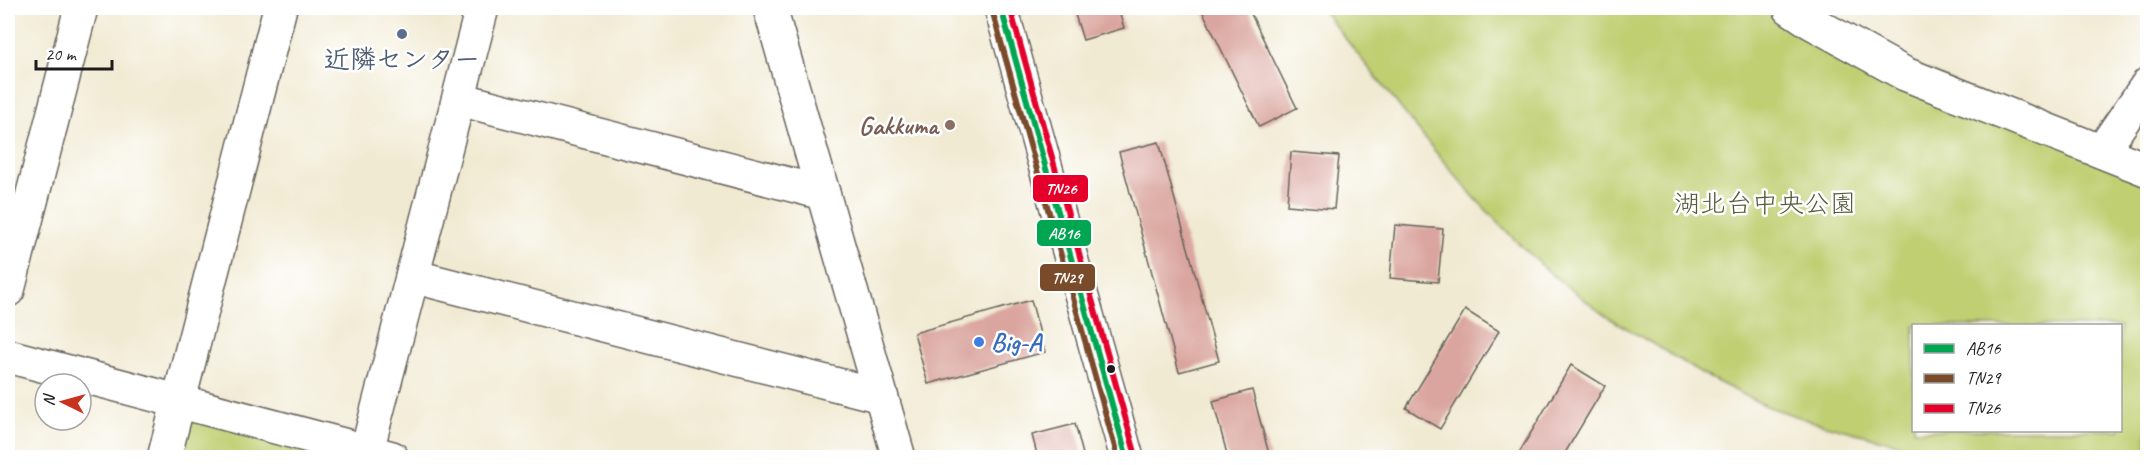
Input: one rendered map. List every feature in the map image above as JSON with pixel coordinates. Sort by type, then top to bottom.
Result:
[{"type":"street","points":[[8,290],[81,8]]},
{"type":"street","points":[[164,458],[280,8]]},
{"type":"street","points":[[8,356],[374,455],[412,276],[482,8]]},
{"type":"street","points":[[770,8],[899,458]]},
{"type":"street","points":[[1001,8],[1126,458]]},
{"type":"street","points":[[1790,8],[1905,74],[2148,170]]},
{"type":"street","points":[[2103,151],[2148,84]]},
{"type":"street","points":[[459,99],[823,193]]},
{"type":"street","points":[[412,276],[881,396]]},
{"type":"green space","name":"湖北台中央公園","points":[[1321,8],[1790,8],[2148,170],[2147,457],[1948,457],[1814,422],[1766,406],[1710,378],[1604,315],[1550,273],[1473,196]]},
{"type":"green space","points":[[178,401],[365,458],[164,458]]},
{"type":"building","points":[[1073,8],[1118,8],[1124,28],[1083,40]]},
{"type":"building","points":[[1201,8],[1248,8],[1297,108],[1259,127]]},
{"type":"building","points":[[1159,142],[1219,361],[1179,372],[1119,152]]},
{"type":"building","points":[[1291,152],[1339,156],[1334,209],[1287,205]]},
{"type":"building","points":[[1395,225],[1443,229],[1438,282],[1390,278]]},
{"type":"building","name":"Big-A","points":[[1031,300],[1045,352],[928,384],[914,333]]},
{"type":"building","points":[[1465,310],[1499,331],[1440,429],[1406,408]]},
{"type":"building","points":[[1571,365],[1605,386],[1562,458],[1516,458]]},
{"type":"building","points":[[1252,390],[1270,458],[1228,458],[1213,401]]},
{"type":"building","points":[[1075,424],[1084,458],[1038,458],[1032,435]]},
{"type":"transit line","name":"AB16","points":[[1001,8],[1127,458]]},
{"type":"transit line","name":"TN26","points":[[1010,8],[1136,456]]},
{"type":"transit line","name":"TN29","points":[[992,10],[1118,458]]},
{"type":"place","name":"近隣センター","points":[[402,34]]},
{"type":"place","name":"Gakkuma","points":[[950,125]]},
{"type":"place","name":"Big-A","points":[[979,342]]}]
